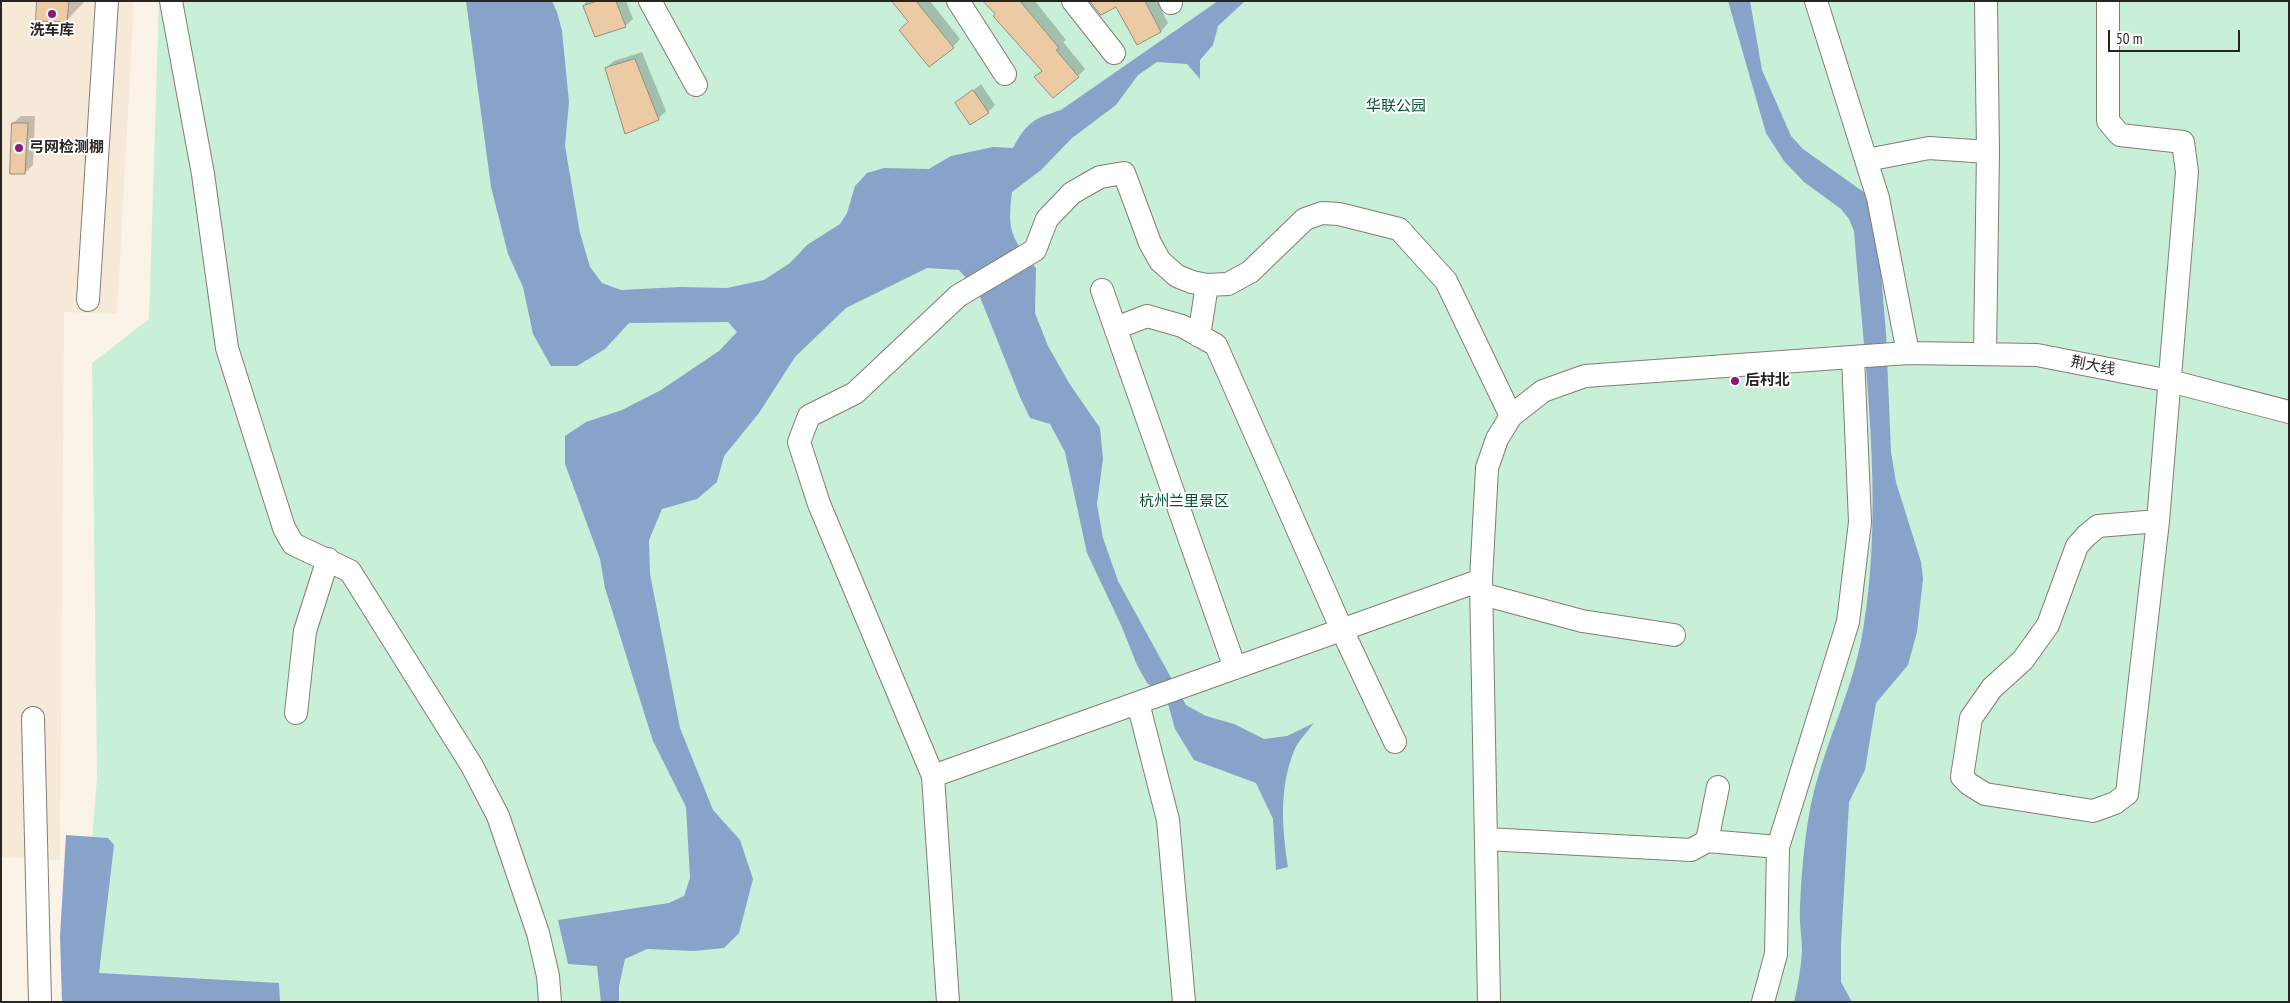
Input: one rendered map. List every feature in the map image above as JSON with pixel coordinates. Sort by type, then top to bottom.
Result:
[{"type":"street","points":[[88,300],[107,1]]},
{"type":"street","points":[[171,1],[203,174],[227,348],[284,528],[293,544],[350,571],[472,766],[498,816],[538,934],[548,976],[550,1002]]},
{"type":"street","points":[[958,1],[1005,74]]},
{"type":"street","points":[[1072,1],[1114,53]]},
{"type":"street","points":[[1816,1],[1878,198],[1900,354]]},
{"type":"street","points":[[1985,354],[1988,152],[1986,1]]},
{"type":"street","points":[[2108,1],[2108,121],[2120,135],[2183,142],[2187,172],[2158,521],[2127,794],[2115,803],[2093,811],[1985,794],[1969,784],[1962,777],[1971,718],[1992,688],[2023,660],[2048,625],[2078,546],[2098,526],[2158,521]]},
{"type":"street","points":[[652,2],[696,85]]},
{"type":"street","points":[[1867,160],[1929,148],[1988,152]]},
{"type":"street","points":[[948,1002],[933,776],[819,504],[799,442],[809,416],[855,393],[958,296],[1035,250],[1046,219],[1072,193],[1100,177],[1124,173],[1150,243],[1160,261],[1177,276],[1207,285],[1228,284],[1250,272],[1305,219],[1322,213],[1339,214],[1399,229],[1446,281],[1511,416],[1497,439],[1487,468],[1482,587],[1489,1002]]},
{"type":"street","points":[[1199,336],[1207,285]]},
{"type":"street","points":[[1102,290],[1235,668]]},
{"type":"street","points":[[1116,328],[1147,316],[1182,326],[1216,345],[1342,630],[1395,742]]},
{"type":"street","name":"荆大线","points":[[1511,416],[1543,391],[1586,376],[1900,354],[2037,355],[2170,381],[2289,412]]},
{"type":"street","points":[[1762,1002],[1776,954],[1778,847],[1848,622],[1860,522],[1853,357]]},
{"type":"street","points":[[296,713],[305,631],[328,559]]},
{"type":"street","points":[[933,776],[1342,630],[1482,587],[1582,621],[1674,635]]},
{"type":"street","points":[[1138,703],[1168,820],[1184,1002]]},
{"type":"street","points":[[33,718],[40,1002]]},
{"type":"street","points":[[1707,840],[1718,787]]},
{"type":"street","points":[[1486,839],[1692,850],[1707,840],[1778,847]]},
{"type":"shaded area","points":[[1,1],[134,1],[117,314],[64,312],[60,860],[1,857]]},
{"type":"green space","name":"杭州兰里景区","points":[[159,1],[2289,1],[2289,1002],[79,1002],[97,778],[92,363],[149,319]]},
{"type":"water","points":[[466,1],[552,1],[562,31],[569,102],[565,146],[580,233],[590,267],[602,283],[621,290],[680,287],[727,288],[764,280],[790,263],[807,245],[840,224],[847,213],[855,186],[867,173],[884,168],[929,169],[951,156],[993,147],[1013,148],[1022,132],[1037,119],[1061,110],[1218,1],[1245,1],[1218,26],[1213,45],[1200,60],[1200,79],[1187,64],[1157,62],[1138,75],[1116,105],[1072,138],[1041,170],[1012,192],[1010,216],[1016,241],[1036,268],[1035,313],[1048,346],[1069,383],[1100,428],[1103,459],[1097,504],[1103,538],[1118,581],[1186,705],[1206,716],[1234,724],[1264,739],[1287,736],[1314,723],[1296,747],[1286,779],[1283,823],[1288,867],[1276,870],[1273,819],[1256,783],[1194,760],[1175,729],[1167,700],[1147,683],[1137,665],[1121,625],[1087,553],[1065,452],[1050,424],[1030,418],[978,292],[959,270],[927,268],[846,308],[795,357],[759,413],[724,456],[717,482],[697,499],[662,509],[649,540],[650,574],[680,728],[713,810],[740,840],[753,879],[739,933],[724,948],[694,951],[647,949],[625,959],[619,986],[619,1002],[601,1002],[597,966],[568,964],[558,920],[669,903],[684,896],[690,878],[686,807],[653,741],[605,588],[600,559],[565,464],[565,436],[586,422],[622,410],[661,390],[719,351],[737,332],[728,322],[629,323],[605,349],[577,366],[551,366],[533,334],[523,287],[508,254],[491,187]]},
{"type":"water","points":[[1728,1],[1750,1],[1762,70],[1791,136],[1803,149],[1865,193],[1872,210],[1879,249],[1886,333],[1891,452],[1896,482],[1921,562],[1923,579],[1917,632],[1908,665],[1876,703],[1865,770],[1849,802],[1841,944],[1841,982],[1852,1002],[1794,1002],[1802,957],[1800,896],[1809,815],[1814,791],[1858,653],[1869,582],[1872,532],[1870,431],[1854,231],[1849,219],[1841,209],[1804,182],[1784,161],[1766,133]]},
{"type":"water","points":[[66,835],[108,838],[114,845],[99,973],[279,983],[280,1002],[62,1002],[60,936]]},
{"type":"building","name":"洗车库","points":[[37,1],[69,1],[67,22],[36,21]]},
{"type":"building","points":[[598,1],[616,1],[626,27],[595,37],[583,6]]},
{"type":"building","points":[[892,1],[916,1],[954,48],[929,67],[899,30],[908,22]]},
{"type":"building","points":[[983,1],[1020,1],[1059,48],[1056,50],[1079,77],[1053,98],[1034,77],[1042,71],[993,16],[995,14]]},
{"type":"building","points":[[1090,1],[1145,1],[1161,32],[1137,45],[1116,7],[1101,15]]},
{"type":"building","points":[[635,59],[659,120],[625,134],[605,68]]},
{"type":"building","points":[[973,90],[989,113],[970,125],[955,103]]},
{"type":"building","name":"弓网检测棚","points":[[12,123],[28,123],[25,174],[10,174]]},
{"type":"place","name":"洗车库","points":[[52,14]]},
{"type":"place","name":"弓网检测棚","points":[[19,148]]},
{"type":"place","name":"后村北","points":[[1735,381]]},
{"type":"park label","name":"华联公园","points":[[1396,107]]}]
